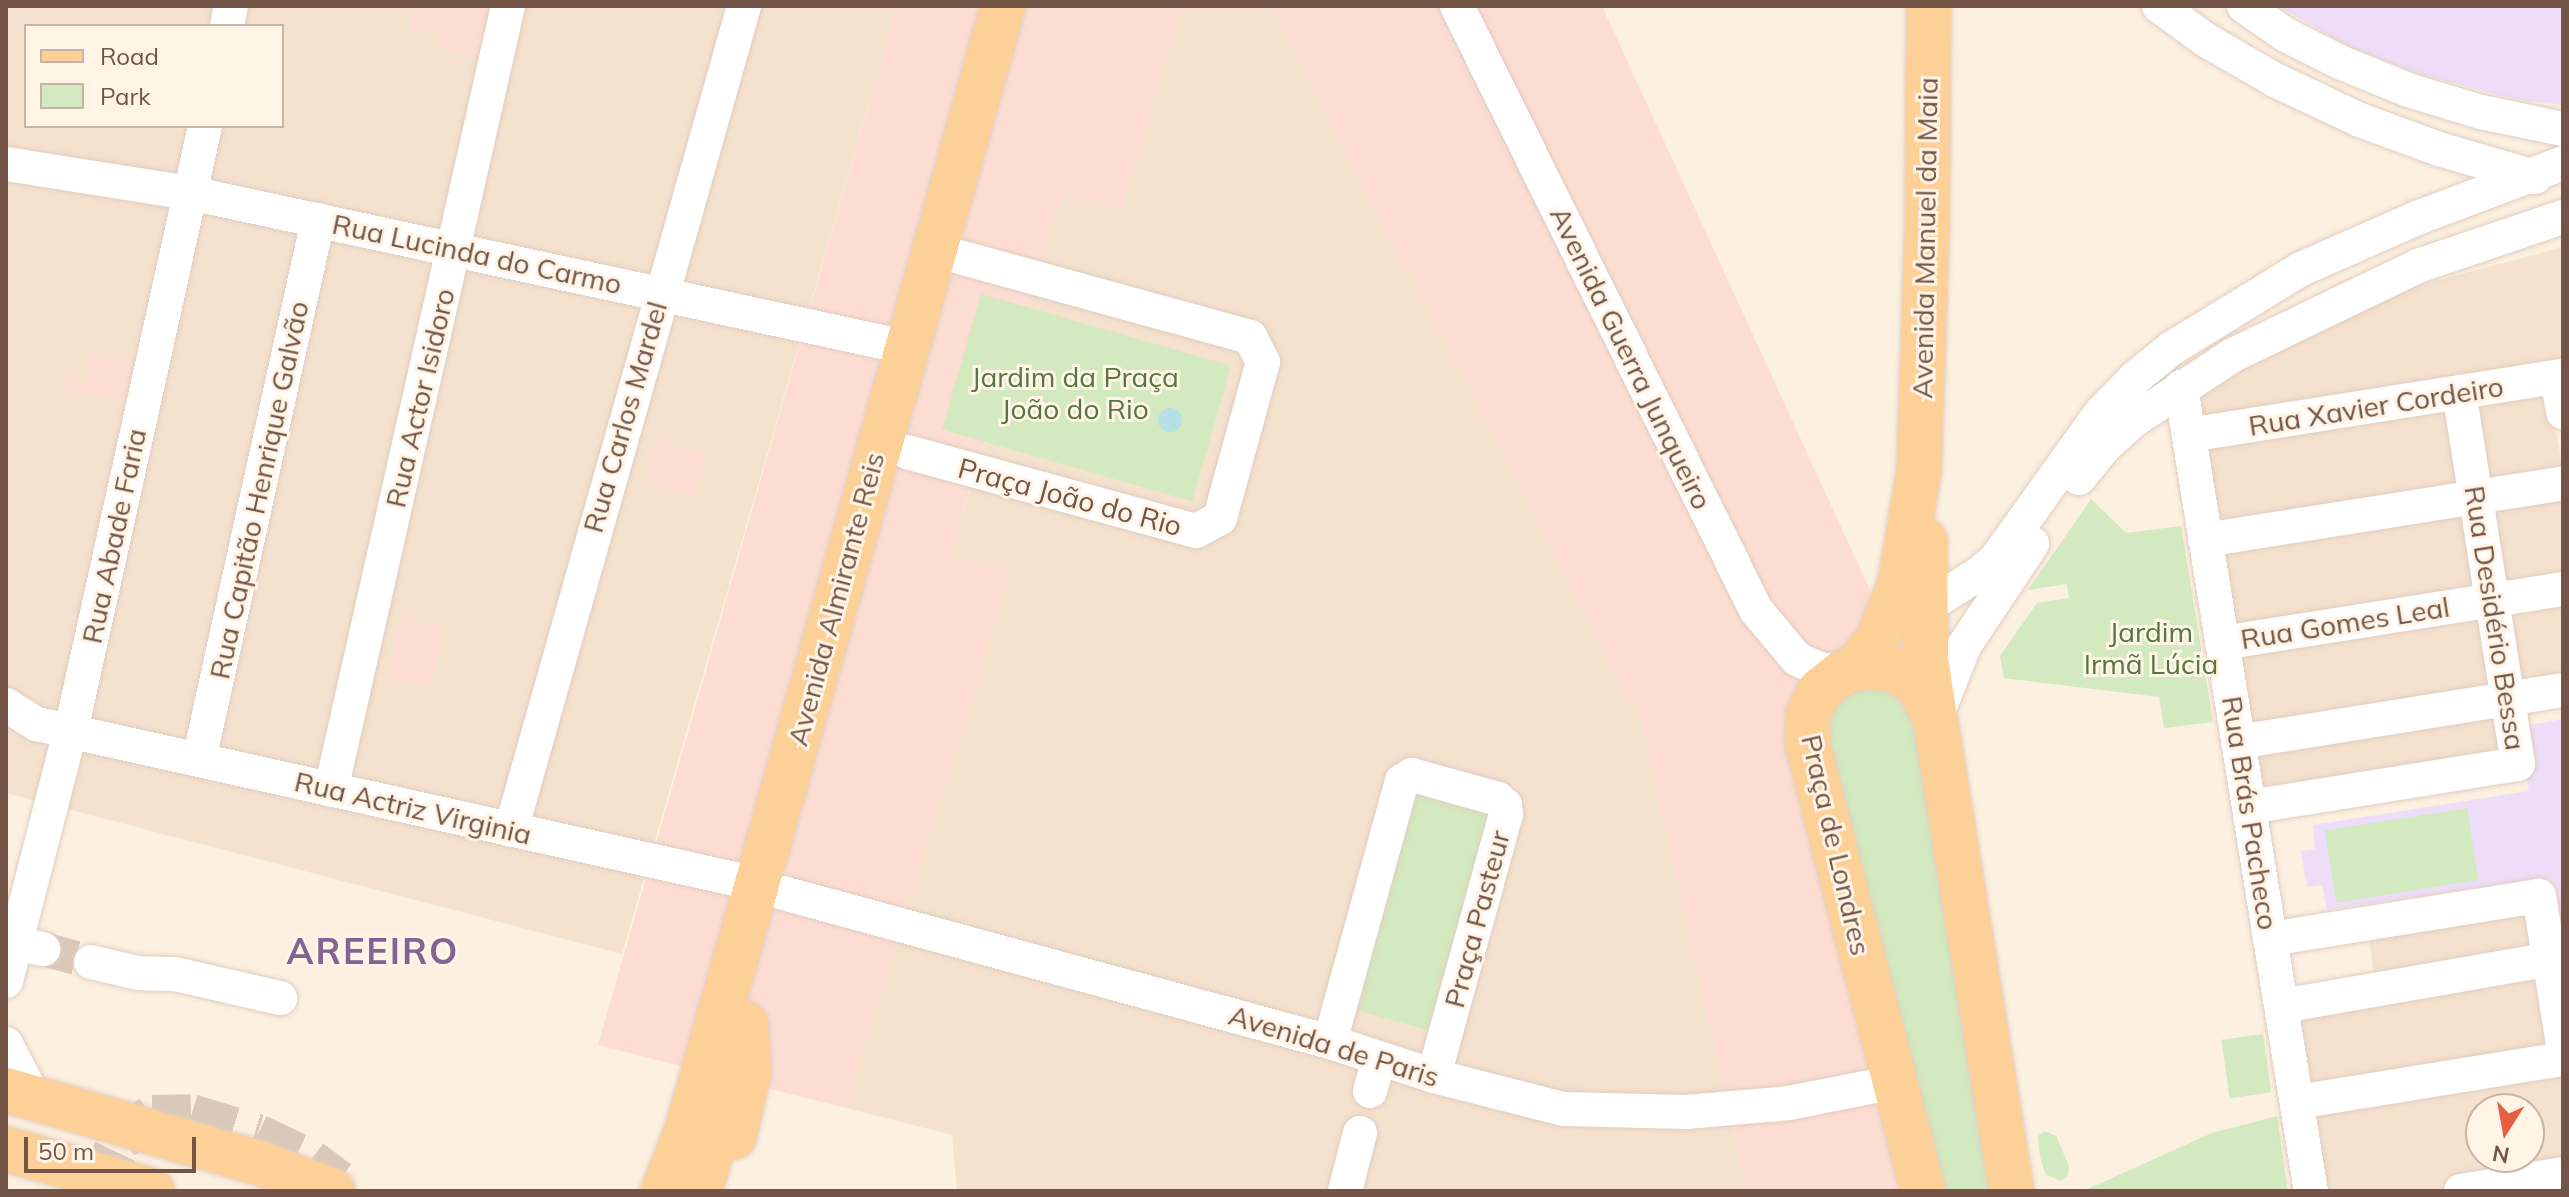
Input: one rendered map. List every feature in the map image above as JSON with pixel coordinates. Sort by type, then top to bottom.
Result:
[{"type":"main road","name":"Avenida Almirante Reis","points":[[700,1191],[746,1024],[770,889],[919,351],[1003,6]]},
{"type":"main road","name":"Avenida Almirante Reis","points":[[663,1191],[770,889],[907,452],[919,351],[960,257],[1028,6]]},
{"type":"main road","name":"Avenida Manuel da Maia","points":[[1929,6],[1927,225],[1919,470],[1927,561],[1926,659],[1935,718]]},
{"type":"main road","name":"Avenida Manuel da Maia","points":[[1859,659],[1902,577],[1919,470]]},
{"type":"main road","points":[[1859,659],[1906,676],[1925,694],[1935,718],[2013,1188]]},
{"type":"main road","name":"Praça de Londres","points":[[1859,659],[1830,680],[1813,702],[1808,715],[1807,743],[1923,1191]]},
{"type":"main road","points":[[727,1191],[729,1163],[749,1072],[746,1024]]},
{"type":"main road","points":[[15,1102],[258,1191]]},
{"type":"main road","points":[[15,1102],[259,1163],[333,1191]]},
{"type":"main road","points":[[6,1149],[152,1191]]},
{"type":"main road","points":[[6,1176],[54,1190]]},
{"type":"street","name":"Rua Actor Isidoro","points":[[331,790],[508,6]]},
{"type":"street","name":"Rua Carlos Mardel","points":[[511,830],[660,294],[744,6]]},
{"type":"street","name":"Avenida Guerra Junqueiro","points":[[1457,6],[1756,610],[1797,659],[1819,669],[1859,659]]},
{"type":"street","points":[[2159,6],[2206,40],[2275,80],[2360,120],[2439,149],[2563,185]]},
{"type":"street","points":[[2244,6],[2286,35],[2408,90],[2481,112],[2563,129]]},
{"type":"street","name":"Rua Abade Faria","points":[[6,981],[70,731],[205,128]]},
{"type":"street","points":[[1859,659],[1927,606],[1980,573],[1997,558],[2101,413],[2135,378],[2172,348],[2301,269],[2417,218],[2563,163]]},
{"type":"street","name":"Rua Lucinda do Carmo","points":[[6,164],[190,193],[919,351]]},
{"type":"street","points":[[1935,718],[1957,661],[1974,630],[2079,477],[2118,434],[2181,387],[2233,355],[2387,279],[2458,251],[2563,217]]},
{"type":"street","name":"Rua Capitão Henrique Galvão","points":[[199,760],[318,220]]},
{"type":"street","name":"Praça João do Rio","points":[[907,452],[1196,531],[1220,518],[1260,375],[1263,362],[1250,337],[960,257]]},
{"type":"street","points":[[2560,377],[2563,412]]},
{"type":"street","name":"Rua Xavier Cordeiro","points":[[2189,435],[2560,377]]},
{"type":"street","name":"Rua Brás Pacheco","points":[[2181,387],[2311,1191]]},
{"type":"street","name":"Rua Desidério Bessa","points":[[2249,807],[2518,764],[2459,393]]},
{"type":"street","points":[[2205,540],[2563,483]]},
{"type":"street","name":"Rua Gomes Leal","points":[[2222,643],[2563,589]]},
{"type":"street","points":[[2238,742],[2563,690]]},
{"type":"street","name":"Rua Actriz Virginia","points":[[6,705],[37,724],[770,889]]},
{"type":"street","name":"Praça Pasteur","points":[[1330,1042],[1402,781],[1416,776],[1498,799],[1505,805],[1506,814],[1434,1076]]},
{"type":"street","name":"Avenida de Paris","points":[[770,889],[1330,1042],[1527,1102],[1599,1112],[1687,1112],[1768,1105],[1895,1082]]},
{"type":"street","points":[[2270,939],[2539,896],[2556,958],[2563,1045]]},
{"type":"street","points":[[2282,1006],[2556,958]]},
{"type":"street","points":[[91,962],[138,973],[175,974],[280,998]]},
{"type":"street","points":[[6,1044],[15,1102]]},
{"type":"street","points":[[1370,1091],[1379,1059]]},
{"type":"street","points":[[2297,1102],[2563,1059]]},
{"type":"street","points":[[1345,1191],[1360,1133]]},
{"type":"street","points":[[2461,1191],[2563,1174]]},
{"type":"shaded area","points":[[6,6],[897,6],[622,954],[6,793]]},
{"type":"shaded area","points":[[415,6],[489,8],[478,56],[437,47],[439,37],[410,30]]},
{"type":"shaded area","points":[[897,6],[1183,6],[1121,209],[1061,192],[950,555],[1010,574],[846,1108],[598,1045]]},
{"type":"shaded area","points":[[1183,6],[1270,6],[1641,721],[1747,1191],[957,1191],[952,1135],[846,1108],[1009,574],[950,556],[1061,191],[1121,209]]},
{"type":"shaded area","points":[[1270,6],[1602,6],[1876,603],[1933,718],[2010,1191],[1747,1191],[1641,721]]},
{"type":"shaded area","points":[[2278,6],[2563,6],[2563,105],[2518,100],[2423,75],[2351,48]]},
{"type":"shaded area","points":[[2563,247],[2563,358],[2544,361],[2563,471],[2563,678],[2496,688],[2506,757],[2257,795],[2167,410],[2379,296]]},
{"type":"shaded area","points":[[91,355],[132,364],[124,400],[66,388],[69,377],[85,380]]},
{"type":"shaded area","points":[[658,440],[708,455],[695,496],[645,481]]},
{"type":"shaded area","points":[[402,618],[444,628],[431,685],[389,675]]},
{"type":"shaded area","points":[[2563,719],[2563,937],[2554,938],[2542,878],[2327,910],[2322,885],[2307,887],[2301,851],[2315,849],[2313,825],[2529,791],[2519,727]]},
{"type":"shaded area","points":[[2527,910],[2563,971],[2563,1191],[2301,1191],[2296,1020],[2378,1005],[2368,930]]},
{"type":"green space","name":"Jardim da Praça João do Rio","points":[[981,294],[1231,366],[1192,501],[942,430]]},
{"type":"green space","name":"Jardim Irmã Lúcia","points":[[2091,499],[2126,533],[2181,526],[2213,722],[2164,728],[2159,697],[2004,678],[2000,656],[2037,603],[2069,598],[2067,584],[2028,590]]},
{"type":"green space","points":[[1871,688],[1898,698],[1913,723],[1989,1191],[1945,1191],[1828,740],[1827,729],[1834,708],[1850,693]]},
{"type":"green space","points":[[1412,791],[1491,811],[1432,1029],[1428,1030],[1356,1010],[1355,997],[1361,999],[1362,995],[1356,993]]},
{"type":"green space","points":[[2467,808],[2478,880],[2336,903],[2325,831]]},
{"type":"green space","points":[[2263,1034],[2271,1092],[2230,1098],[2221,1040]]},
{"type":"green space","points":[[2277,1116],[2288,1191],[2083,1191],[2212,1133]]},
{"type":"green space","points":[[2045,1131],[2056,1136],[2069,1166],[2068,1176],[2061,1181],[2046,1175],[2040,1157],[2038,1136]]},
{"type":"water","points":[[1170,408],[1179,411],[1182,420],[1179,429],[1170,432],[1161,429],[1158,420],[1161,411]]},
{"type":"tunnel","points":[[43,949],[91,962]]},
{"type":"tunnel","points":[[96,1191],[122,1137],[152,1117],[191,1116],[257,1136],[310,1161],[338,1182]]},
{"type":"district","name":"AREEIRO","points":[[373,951]]}]
